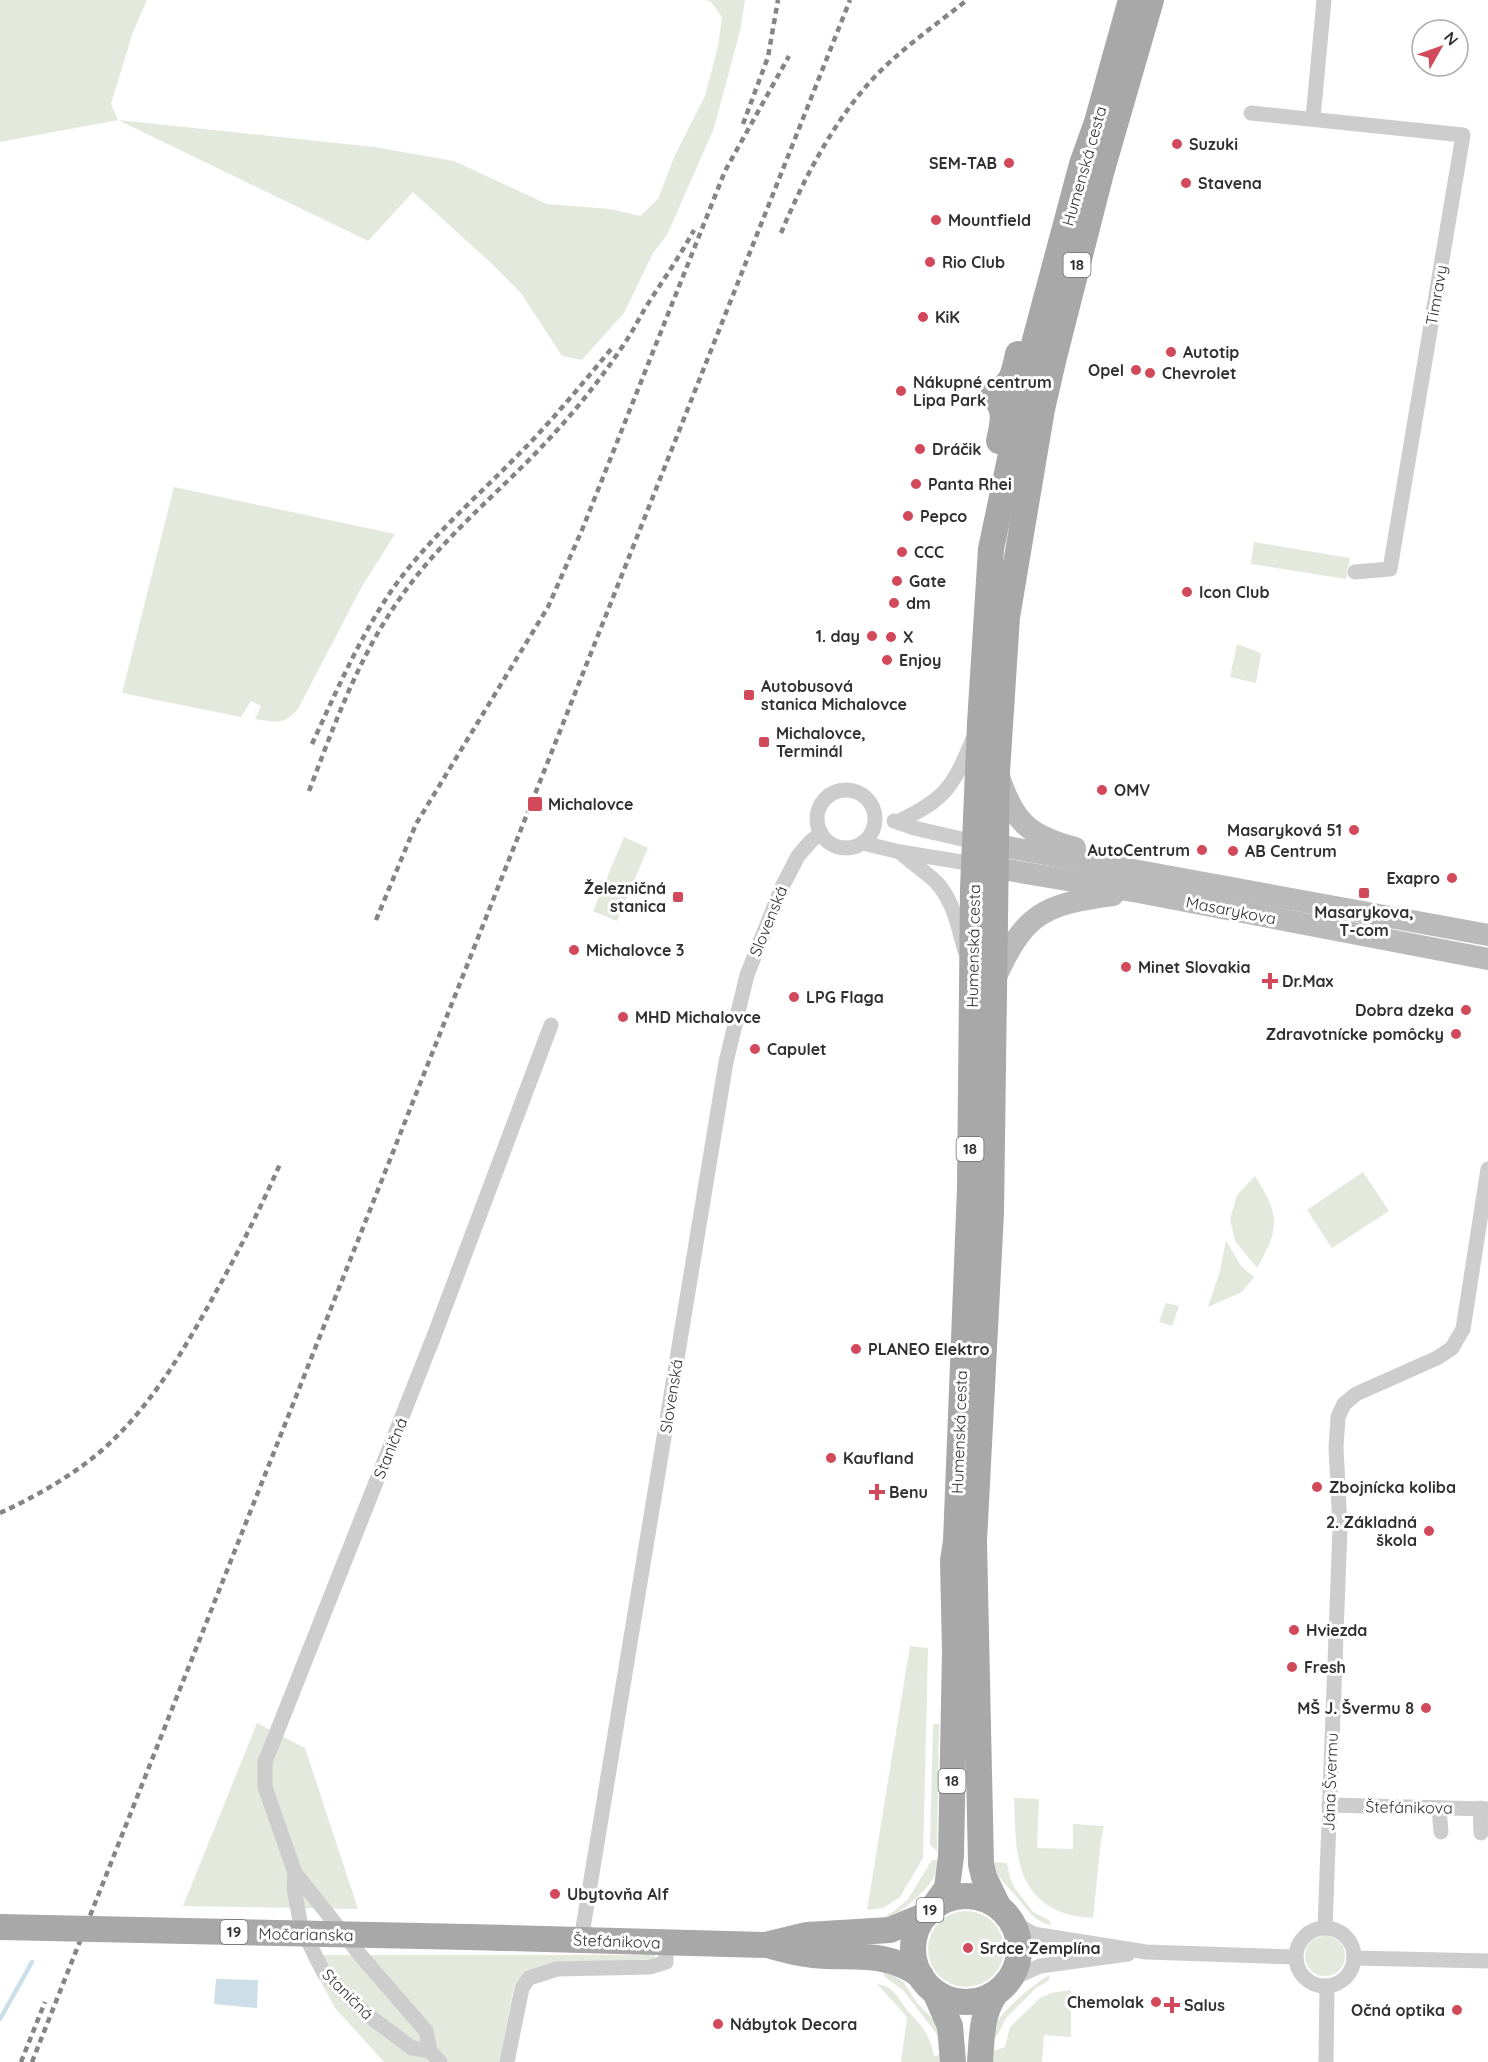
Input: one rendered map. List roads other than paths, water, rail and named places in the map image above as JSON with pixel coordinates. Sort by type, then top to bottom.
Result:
[{"type":"main road","name":"Humenská cesta","points":[[930,1911],[946,1888],[951,1856],[955,1640],[953,1561],[956,1541],[970,1188],[983,978],[985,855],[980,723],[991,549],[1008,468],[997,448],[1004,411],[993,395],[1012,381],[1018,352],[1035,340],[1082,164],[1131,0]]},
{"type":"main road","name":"Humenská cesta","points":[[985,855],[997,772],[1007,617],[1042,409],[1101,173],[1151,0]]},
{"type":"main road","points":[[997,772],[1008,803],[1023,823],[1035,833],[1052,842],[1088,851],[1124,867]]},
{"type":"main road","name":"Masarykova","points":[[985,855],[1124,867],[1231,889],[1488,935]]},
{"type":"main road","name":"Masarykova","points":[[985,855],[1138,892],[1488,958]]},
{"type":"main road","points":[[983,978],[1023,930],[1040,915],[1067,902],[1138,892]]},
{"type":"main road","name":"Humenská cesta","points":[[983,978],[991,1213],[973,1575],[980,1743],[981,1864],[987,1884],[1005,1914]]},
{"type":"main road","name":"19","points":[[767,1945],[807,1935],[890,1930],[952,1898],[971,1896],[990,1901],[1005,1914]]},
{"type":"main road","name":"19","points":[[930,1911],[916,1931],[914,1959],[950,2025],[953,2062]]},
{"type":"main road","points":[[980,2062],[983,2021],[988,2004],[1015,1971],[1019,1951],[1019,1941],[1005,1914]]},
{"type":"main road","name":"Močarianska","points":[[0,1927],[468,1937]]},
{"type":"main road","name":"Štefánikova","points":[[468,1937],[767,1945]]},
{"type":"main road","name":"19","points":[[767,1945],[812,1955],[857,1956],[898,1962],[910,1968],[944,1997],[965,2002],[976,2001],[1002,1987]]},
{"type":"street","points":[[1134,59],[1163,0]]},
{"type":"street","points":[[1313,118],[1324,0]]},
{"type":"street","name":"Timravy","points":[[1251,113],[1463,135],[1390,569],[1355,572]]},
{"type":"street","points":[[897,822],[927,808],[946,791],[960,771],[980,723]]},
{"type":"street","points":[[849,790],[860,794],[870,802],[875,813],[872,833],[863,843],[848,848],[826,840],[818,826],[818,811],[826,798],[837,792],[849,790]]},
{"type":"street","points":[[875,813],[985,855]]},
{"type":"street","name":"Slovenská","points":[[581,1940],[726,1062],[747,975],[782,887],[795,862],[811,840],[821,833]]},
{"type":"street","points":[[863,843],[900,852],[985,855]]},
{"type":"street","points":[[900,852],[936,882],[948,899],[983,978]]},
{"type":"street","name":"Staničná","points":[[435,2056],[426,2031],[362,1957],[295,1873],[265,1787],[265,1762],[434,1336],[551,1025]]},
{"type":"street","name":"Jána Švermu","points":[[1325,1928],[1340,1528],[1336,1447],[1338,1418],[1344,1404],[1356,1394],[1437,1358],[1452,1348],[1463,1329],[1488,1169]]},
{"type":"street","name":"Štefánikova","points":[[1329,1805],[1484,1808]]},
{"type":"street","points":[[1439,1808],[1440,1832]]},
{"type":"street","points":[[1481,1833],[1484,1808]]},
{"type":"street","name":"Staničná","points":[[295,1873],[294,1888],[301,1927],[324,1973],[365,2013],[412,2048],[435,2056]]},
{"type":"street","points":[[1005,1914],[1033,1934],[1146,1952],[1296,1957]]},
{"type":"street","points":[[1325,1928],[1340,1932],[1345,1937],[1350,1943],[1353,1958],[1348,1974],[1335,1984],[1327,1986],[1305,1978],[1297,1965],[1296,1957],[1302,1939],[1312,1931],[1325,1928]]},
{"type":"street","points":[[507,2062],[522,1988],[529,1978],[557,1969],[650,1967],[666,1962],[666,1943]]},
{"type":"street","points":[[1002,1987],[1040,1966],[1146,1952]]},
{"type":"street","points":[[1353,1958],[1488,1961]]},
{"type":"street","points":[[1326,2062],[1327,1986]]},
{"type":"waterway","points":[[0,2019],[32,1962]]},
{"type":"railway","points":[[743,124],[768,57],[778,0]]},
{"type":"railway","points":[[32,2062],[850,0]]},
{"type":"railway","points":[[781,233],[817,158],[850,106],[874,77],[899,54],[967,0]]},
{"type":"railway","points":[[376,920],[416,824],[548,607],[582,530],[725,171],[789,56]]},
{"type":"railway","points":[[309,791],[361,664],[403,594],[436,553],[531,458],[582,402],[630,335],[694,230]]},
{"type":"railway","points":[[312,744],[360,644],[394,587],[438,535],[543,429],[612,348]]},
{"type":"railway","points":[[0,1513],[45,1490],[75,1471],[102,1450],[130,1423],[171,1369],[206,1310],[250,1228],[280,1164]]},
{"type":"railway","points":[[21,2062],[45,2002]]},
{"type":"place","name":"Suzuki","points":[[1177,144]]},
{"type":"place","name":"SEM-TAB","points":[[1009,163]]},
{"type":"place","name":"Stavena","points":[[1186,183]]},
{"type":"place","name":"Mountfield","points":[[936,220]]},
{"type":"place","name":"Rio Club","points":[[930,262]]},
{"type":"place","name":"KiK","points":[[923,317]]},
{"type":"place","name":"Autotip","points":[[1171,352]]},
{"type":"place","name":"Opel","points":[[1136,370]]},
{"type":"place","name":"Chevrolet","points":[[1150,373]]},
{"type":"place","name":"Nákupné centrum Lipa Park","points":[[901,391]]},
{"type":"place","name":"Dráčik","points":[[920,449]]},
{"type":"place","name":"Panta Rhei","points":[[916,484]]},
{"type":"place","name":"Pepco","points":[[908,516]]},
{"type":"place","name":"CCC","points":[[902,552]]},
{"type":"place","name":"Gate","points":[[897,581]]},
{"type":"place","name":"Icon Club","points":[[1187,592]]},
{"type":"place","name":"dm","points":[[894,603]]},
{"type":"place","name":"1. day","points":[[872,636]]},
{"type":"place","name":"X","points":[[891,637]]},
{"type":"place","name":"Enjoy","points":[[887,660]]},
{"type":"place","name":"Autobusová stanica Michalovce","points":[[749,695]]},
{"type":"place","name":"Michalovce, Terminál","points":[[764,742]]},
{"type":"place","name":"OMV","points":[[1102,790]]},
{"type":"place","name":"Michalovce","points":[[535,804]]},
{"type":"place","name":"Masaryková 51","points":[[1354,830]]},
{"type":"place","name":"AutoCentrum","points":[[1202,850]]},
{"type":"place","name":"AB Centrum","points":[[1233,851]]},
{"type":"place","name":"Exapro","points":[[1452,878]]},
{"type":"place","name":"Masarykova, T-com","points":[[1364,893]]},
{"type":"place","name":"Železničná stanica","points":[[678,897]]},
{"type":"place","name":"Michalovce 3","points":[[574,950]]},
{"type":"place","name":"Minet Slovakia","points":[[1126,967]]},
{"type":"place","name":"Dr.Max","points":[[1270,981]]},
{"type":"place","name":"LPG Flaga","points":[[794,997]]},
{"type":"place","name":"Dobra dzeka","points":[[1466,1010]]},
{"type":"place","name":"MHD Michalovce","points":[[623,1017]]},
{"type":"place","name":"Zdravotnícke pomôcky","points":[[1456,1034]]},
{"type":"place","name":"Capulet","points":[[755,1049]]},
{"type":"place","name":"PLANEO Elektro","points":[[856,1349]]},
{"type":"place","name":"Kaufland","points":[[831,1458]]},
{"type":"place","name":"Zbojnícka koliba","points":[[1317,1487]]},
{"type":"place","name":"Benu","points":[[877,1492]]},
{"type":"place","name":"2. Základná škola","points":[[1429,1531]]},
{"type":"place","name":"Hviezda","points":[[1294,1630]]},
{"type":"place","name":"Fresh","points":[[1292,1667]]},
{"type":"place","name":"MŠ J. Švermu 8","points":[[1426,1708]]},
{"type":"place","name":"Ubytovňa Alf","points":[[555,1894]]},
{"type":"place","name":"Srdce Zemplína","points":[[968,1948]]},
{"type":"place","name":"Chemolak","points":[[1156,2002]]},
{"type":"place","name":"Salus","points":[[1172,2005]]},
{"type":"place","name":"Očná optika","points":[[1457,2010]]},
{"type":"place","name":"Nábytok Decora","points":[[718,2024]]}]
